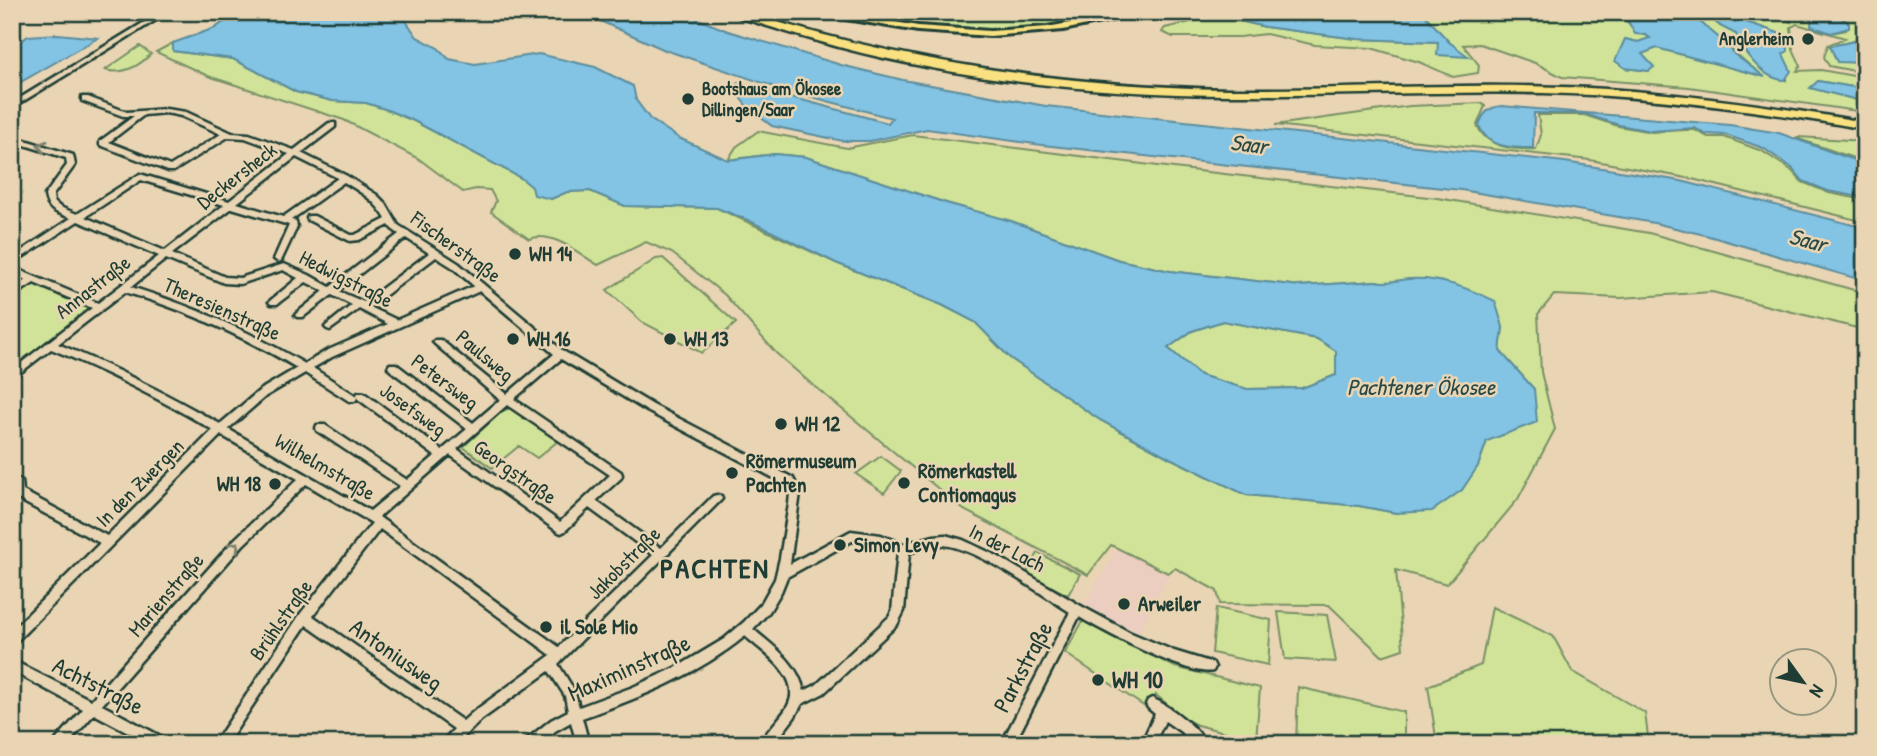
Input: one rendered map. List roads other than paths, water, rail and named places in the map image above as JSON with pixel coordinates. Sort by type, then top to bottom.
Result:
[{"type":"highway","points":[[734,12],[822,40],[942,66],[1055,82],[1188,87],[1600,92],[1711,102],[1865,126]]},
{"type":"highway","points":[[754,12],[827,34],[944,60],[1056,76],[1156,86]]},
{"type":"highway","points":[[1188,87],[1480,82],[1597,85],[1709,95],[1865,120]]},
{"type":"main road","points":[[823,12],[891,25],[988,33],[1061,29],[1145,12]]},
{"type":"street","points":[[12,106],[166,12]]},
{"type":"street","name":"Fischerstraße","points":[[85,99],[126,114],[176,112],[222,128],[228,134],[246,136],[295,153],[344,178],[374,197],[383,206],[390,221],[405,234],[436,252],[560,354],[650,408],[789,481]]},
{"type":"street","points":[[141,114],[103,143],[171,169],[228,134]]},
{"type":"street","name":"Deckersheck","points":[[164,256],[332,125]]},
{"type":"street","name":"Hedwigstraße","points":[[12,138],[70,157],[71,165],[49,199],[52,206],[76,218],[232,282],[284,267],[334,290],[394,323]]},
{"type":"street","points":[[12,261],[137,177],[293,223],[278,259]]},
{"type":"street","points":[[285,220],[344,178]]},
{"type":"street","points":[[311,218],[356,238],[390,221]]},
{"type":"street","points":[[300,316],[405,234]]},
{"type":"street","points":[[330,327],[436,252]]},
{"type":"street","name":"Annastraße","points":[[12,375],[164,256]]},
{"type":"street","points":[[12,270],[99,307]]},
{"type":"street","points":[[274,302],[306,277]]},
{"type":"street","points":[[12,294],[33,279]]},
{"type":"street","name":"In den Zwergen","points":[[12,638],[221,429],[263,393],[304,366],[394,323],[481,287]]},
{"type":"street","name":"Theresienstraße","points":[[124,288],[200,313],[304,366]]},
{"type":"street","name":"Paulsweg","points":[[438,342],[506,399],[617,475],[589,502]]},
{"type":"street","name":"Wilhelmstraße","points":[[50,345],[133,381],[375,519],[555,659],[570,694],[583,744]]},
{"type":"street","name":"Brühlstraße","points":[[220,744],[375,519],[408,485],[560,354]]},
{"type":"street","name":"Josefsweg","points":[[304,366],[446,452]]},
{"type":"street","name":"Petersweg","points":[[393,367],[473,428]]},
{"type":"street","points":[[321,428],[408,485]]},
{"type":"street","name":"Georgstraße","points":[[446,452],[561,528],[589,502]]},
{"type":"street","name":"Marienstraße","points":[[60,744],[239,542],[306,478]]},
{"type":"street","points":[[12,480],[18,484],[15,492],[109,542]]},
{"type":"street","name":"Maximinstraße","points":[[530,744],[557,723],[648,687],[678,672],[721,647],[744,628],[768,603],[782,574],[795,493],[789,481]]},
{"type":"street","name":"Jakobstraße","points":[[447,744],[463,727],[555,659],[716,499]]},
{"type":"street","points":[[589,502],[661,554]]},
{"type":"street","points":[[766,744],[797,700],[820,689],[893,621],[898,611],[904,550],[881,540],[851,536],[782,574]]},
{"type":"street","name":"In der Lach","points":[[904,550],[933,540],[959,544],[1006,567],[1077,610],[1153,651],[1209,667]]},
{"type":"street","name":"Parkstraße","points":[[1007,744],[1077,610]]},
{"type":"street","name":"Antoniusweg","points":[[305,617],[463,727]]},
{"type":"street","points":[[744,628],[793,676],[798,689],[797,700]]},
{"type":"street","name":"Achtstraße","points":[[12,665],[164,744]]},
{"type":"street","points":[[1147,744],[1158,707],[1201,744]]},
{"type":"water","name":"Pachtener Ökosee","points":[[238,12],[400,12],[417,37],[438,48],[449,59],[475,64],[539,54],[595,67],[633,86],[636,100],[650,119],[679,138],[728,160],[775,154],[806,157],[946,203],[1011,221],[1119,260],[1170,271],[1300,286],[1409,279],[1453,284],[1495,301],[1503,327],[1500,351],[1534,389],[1537,422],[1487,441],[1478,466],[1462,490],[1432,511],[1396,513],[1359,506],[1246,495],[1100,420],[1010,358],[975,322],[942,305],[836,263],[750,221],[717,208],[625,206],[590,191],[567,192],[551,199],[534,195],[532,187],[521,178],[414,121],[385,109],[366,103],[333,101],[296,92],[233,59],[173,51],[173,43],[215,28]],"holes":[[[1223,321],[1317,339],[1336,351],[1336,375],[1302,388],[1247,389],[1200,375],[1168,348],[1192,331]]]},
{"type":"water","name":"Saar","points":[[580,12],[680,12],[728,31],[841,65],[903,80],[1046,106],[1565,162],[1681,181],[1865,228],[1865,281],[1654,223],[1461,190],[1042,145],[927,129],[870,141],[843,141],[772,126],[748,108],[739,96],[729,93],[735,90],[738,83],[888,123],[892,118],[778,88],[665,50]]},
{"type":"water","points":[[1343,12],[1391,19],[1423,13],[1449,42],[1469,57],[1437,55],[1438,42],[1357,39],[1265,27],[1240,21],[1229,13]]},
{"type":"water","points":[[1618,12],[1688,12],[1729,46],[1734,54],[1765,77],[1657,48],[1642,54],[1654,67],[1649,71],[1625,68],[1615,61],[1625,39],[1638,42],[1650,38],[1635,34],[1628,21]]},
{"type":"water","points":[[1704,12],[1717,12],[1787,36],[1788,51],[1783,54],[1791,71],[1785,80],[1777,79],[1762,70],[1743,49],[1736,34],[1720,26]]},
{"type":"water","points":[[1812,12],[1840,12],[1837,15],[1849,23],[1849,28],[1831,33],[1811,26]]},
{"type":"water","points":[[1865,21],[1865,63],[1837,62],[1830,46],[1855,41]]},
{"type":"water","points":[[58,34],[98,38],[12,87],[12,48],[28,36]]},
{"type":"water","points":[[1818,81],[1865,89],[1865,102],[1810,88]]},
{"type":"water","points":[[1502,106],[1730,125],[1779,133],[1865,164],[1865,198],[1828,191],[1803,181],[1792,168],[1763,148],[1726,135],[1705,134],[1695,128],[1651,131],[1619,125],[1585,114],[1534,113],[1533,148],[1501,145],[1488,138],[1479,125],[1487,111]]},
{"type":"place","name":"Anglerheim","points":[[1808,39]]},
{"type":"place","name":"Bootshaus am Ökosee Dillingen/Saar","points":[[688,99]]},
{"type":"place","name":"WH 14","points":[[515,254]]},
{"type":"place","name":"WH 16","points":[[513,339]]},
{"type":"place","name":"WH 13","points":[[670,339]]},
{"type":"place","name":"WH 12","points":[[781,424]]},
{"type":"place","name":"Römermuseum Pachten","points":[[732,473]]},
{"type":"place","name":"Römerkastell Contiomagus","points":[[904,483]]},
{"type":"place","name":"WH 18","points":[[275,484]]},
{"type":"place","name":"Simon Levy","points":[[840,545]]},
{"type":"place","name":"Arweiler","points":[[1124,604]]},
{"type":"place","name":"il Sole Mio","points":[[546,627]]},
{"type":"place","name":"WH 10","points":[[1098,680]]},
{"type":"district","name":"PACHTEN","points":[[715,568]]}]
